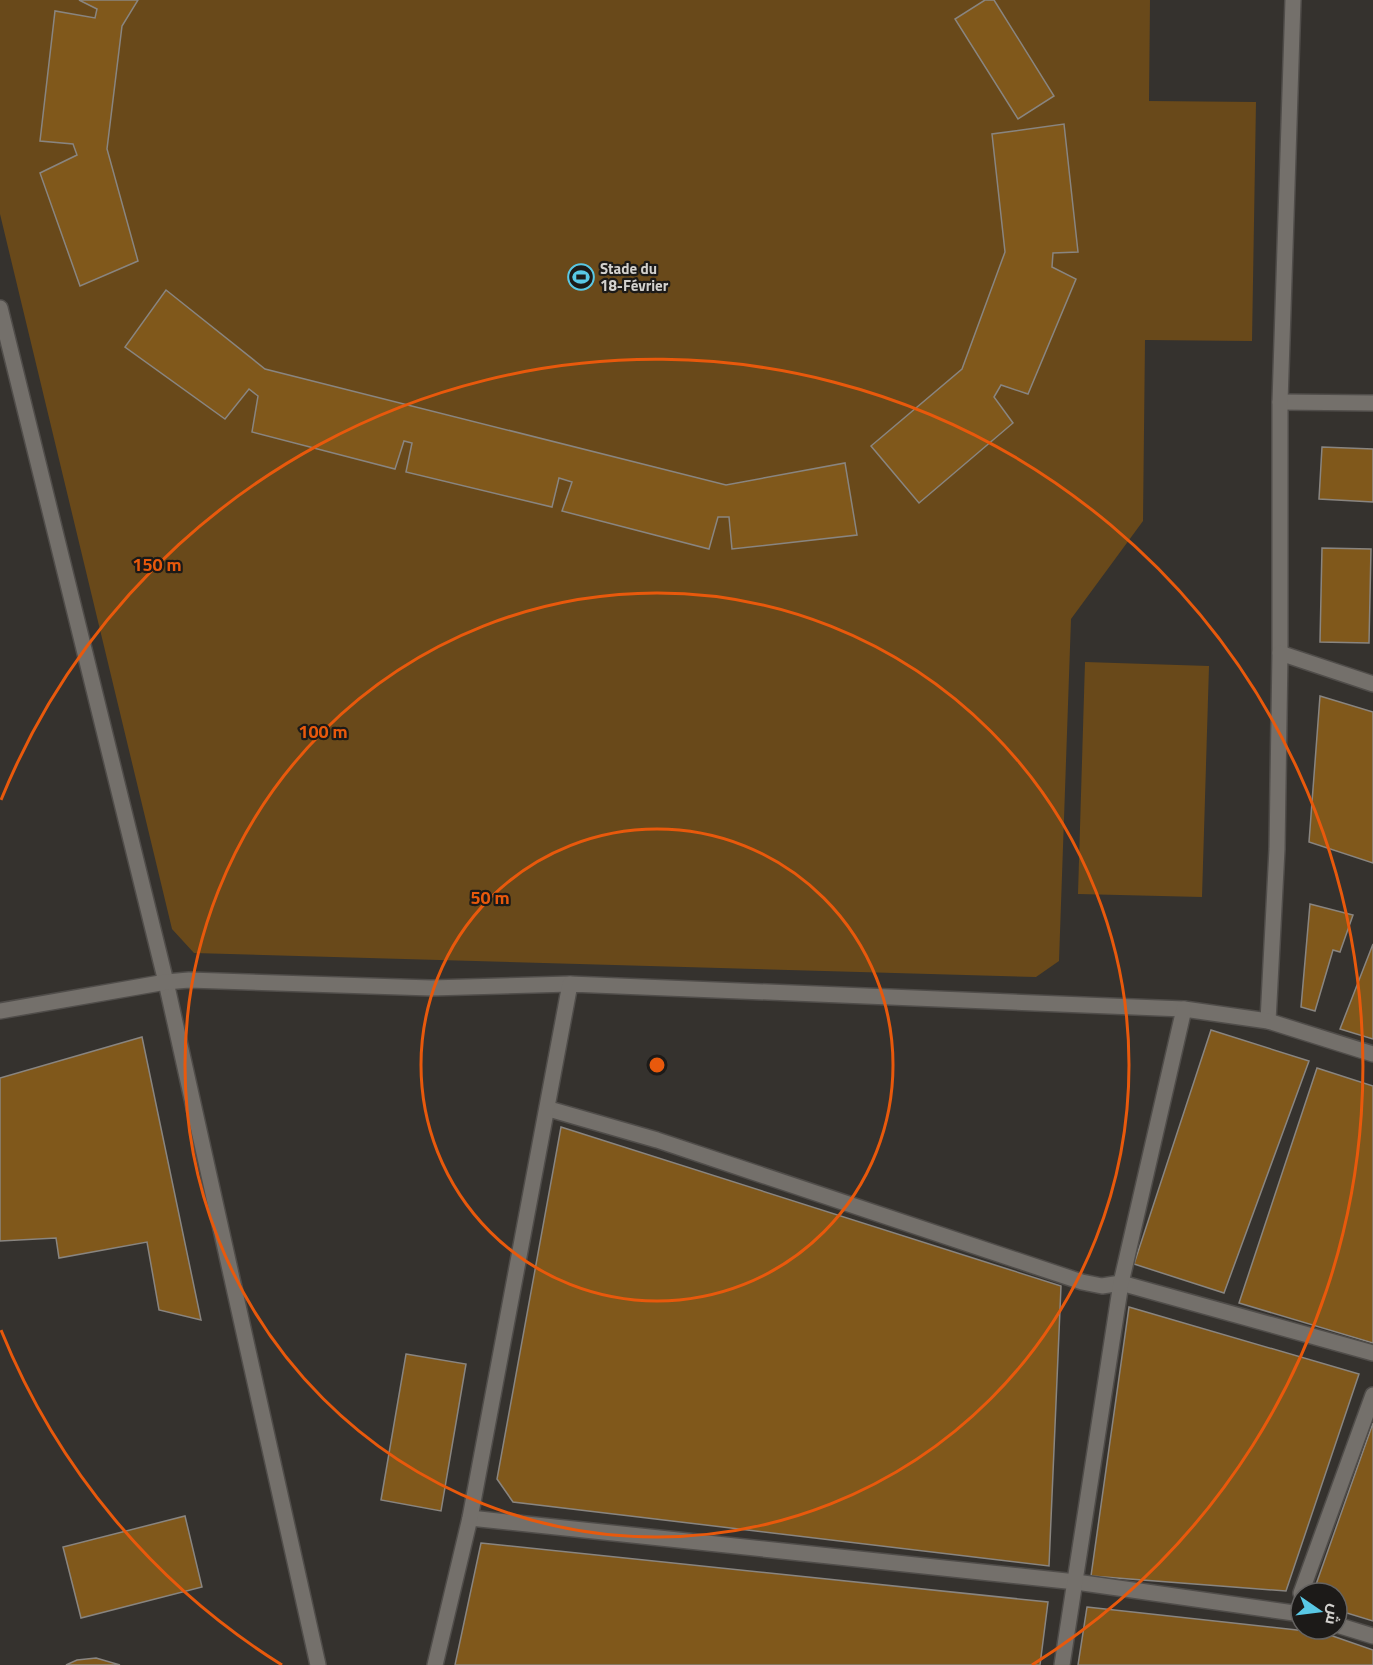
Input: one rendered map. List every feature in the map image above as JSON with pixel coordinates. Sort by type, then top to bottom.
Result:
[{"type":"street","points":[[1269,1021],[1277,849],[1280,402],[1293,0]]},
{"type":"street","points":[[0,308],[166,982],[318,1665]]},
{"type":"street","points":[[1280,402],[1373,403]]},
{"type":"street","points":[[1280,653],[1373,684]]},
{"type":"street","points":[[0,1011],[189,980],[431,988],[570,984],[1184,1009],[1269,1021],[1373,1054]]},
{"type":"street","points":[[435,1665],[470,1518],[549,1109],[570,984]]},
{"type":"street","points":[[1062,1665],[1121,1283],[1184,1009]]},
{"type":"street","points":[[549,1109],[668,1144],[1082,1282],[1101,1286],[1121,1283],[1373,1353]]},
{"type":"street","points":[[1305,1581],[1373,1395]]},
{"type":"street","points":[[470,1518],[1076,1582],[1289,1612]]},
{"type":"street","points":[[1349,1629],[1373,1636]]},
{"type":"shaded area","name":"Stade du 18-Février","points":[[0,0],[1150,0],[1149,101],[1256,102],[1252,341],[1145,340],[1143,521],[1071,619],[1059,961],[1036,977],[194,953],[172,929],[0,214]]},
{"type":"shaded area","points":[[1085,662],[1209,666],[1202,897],[1078,894]]},
{"type":"building","points":[[79,0],[138,0],[122,26],[107,149],[138,261],[80,286],[40,173],[77,155],[73,144],[40,141],[55,11],[95,18],[97,9]]},
{"type":"building","points":[[985,0],[994,0],[1054,96],[1018,119],[955,19]]},
{"type":"building","points":[[1064,124],[1078,252],[1053,253],[1052,267],[1076,279],[1028,394],[1001,385],[994,397],[1013,423],[919,503],[871,446],[962,369],[1005,252],[992,134]]},
{"type":"building","points":[[166,290],[265,369],[726,485],[845,463],[857,535],[732,549],[729,517],[718,517],[709,549],[562,511],[572,482],[559,478],[552,507],[406,472],[412,443],[404,441],[395,469],[252,432],[258,396],[249,389],[225,419],[125,347]]},
{"type":"building","points":[[1322,447],[1373,449],[1373,502],[1319,499]]},
{"type":"building","points":[[1322,548],[1371,549],[1369,643],[1320,642]]},
{"type":"building","points":[[1320,696],[1373,712],[1373,863],[1309,842]]},
{"type":"building","points":[[1310,904],[1353,915],[1340,952],[1333,950],[1315,1011],[1301,1007]]},
{"type":"building","points":[[1373,944],[1373,1039],[1340,1029]]},
{"type":"building","points":[[1211,1030],[1309,1061],[1224,1293],[1134,1264]]},
{"type":"building","points":[[142,1037],[201,1320],[159,1310],[147,1242],[59,1258],[56,1238],[0,1241],[0,1078]]},
{"type":"building","points":[[1317,1068],[1373,1086],[1373,1343],[1239,1303]]},
{"type":"building","points":[[561,1127],[1061,1286],[1049,1566],[513,1502],[497,1479]]},
{"type":"building","points":[[1129,1307],[1359,1374],[1286,1591],[1091,1576]]},
{"type":"building","points":[[406,1354],[466,1364],[441,1511],[381,1500]]},
{"type":"building","points":[[1373,1423],[1373,1621],[1349,1614],[1349,1581],[1317,1581]]},
{"type":"building","points":[[185,1516],[202,1587],[81,1618],[63,1547]]},
{"type":"building","points":[[481,1543],[1048,1602],[1040,1665],[455,1665]]},
{"type":"building","points":[[1087,1607],[1289,1629],[1289,1641],[1347,1641],[1373,1650],[1373,1665],[1078,1665]]},
{"type":"building","points":[[96,1658],[120,1665],[66,1665],[77,1660]]},
{"type":"place","name":"Stade du 18-Février","points":[[581,277]]}]
